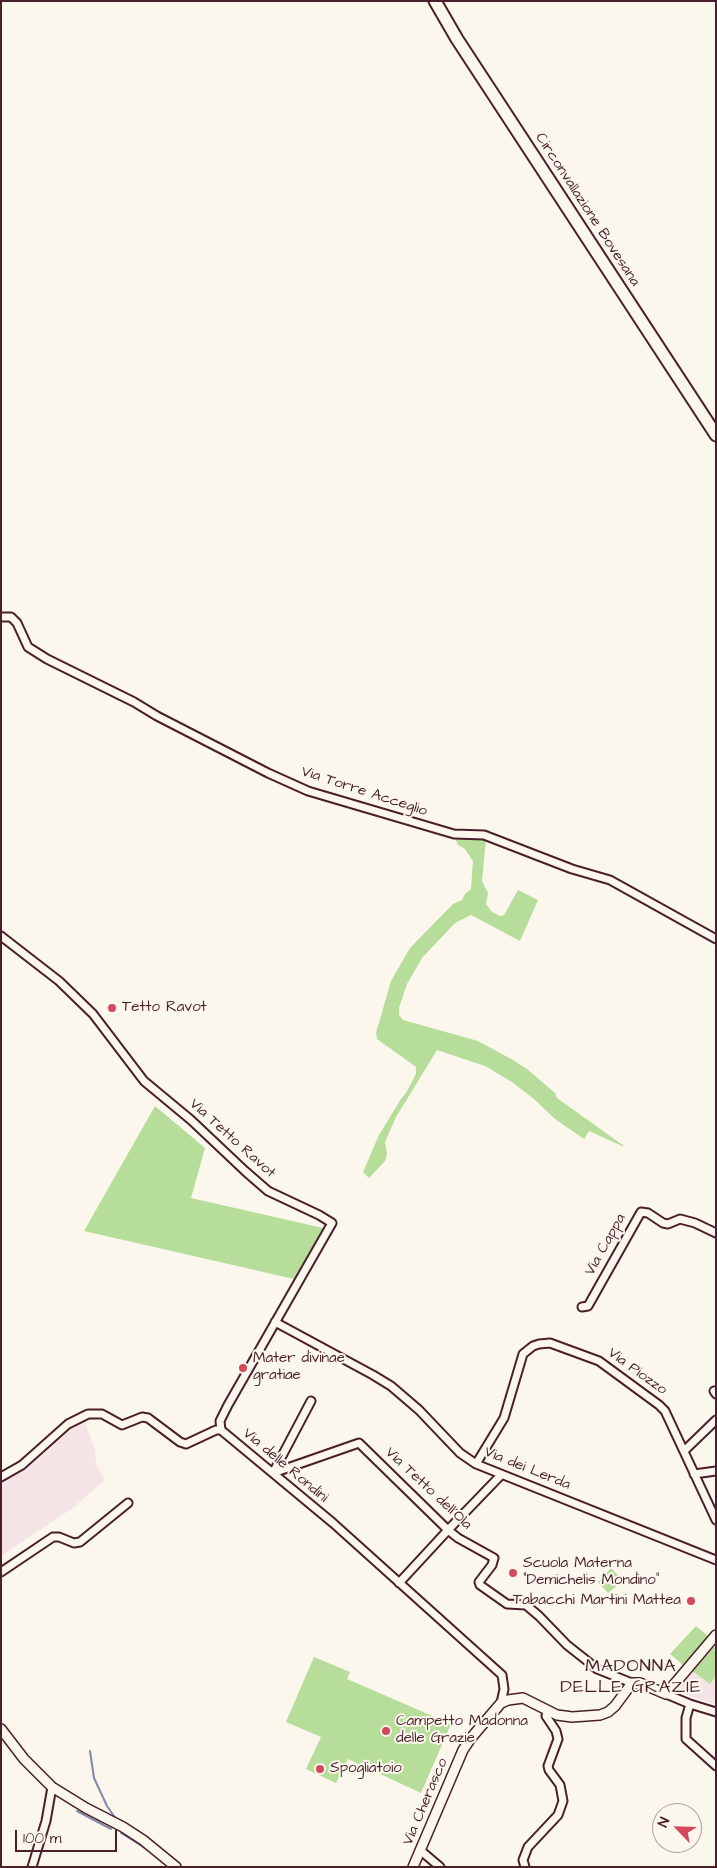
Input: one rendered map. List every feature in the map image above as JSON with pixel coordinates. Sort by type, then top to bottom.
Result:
[{"type":"main road","name":"Circonvallazione Bovesana","points":[[435,1],[457,40],[716,435]]},
{"type":"street","name":"Via Torre Acceglio","points":[[1,617],[11,617],[28,647],[47,659],[284,780],[308,790],[454,834],[484,835],[572,869],[610,880],[716,939]]},
{"type":"street","name":"Via Tetto Ravot","points":[[1,936],[59,981],[93,1014],[144,1080],[191,1120],[268,1191],[331,1221],[331,1226],[220,1421],[221,1430]]},
{"type":"street","name":"Via Cappa","points":[[582,1307],[588,1306],[640,1212],[648,1213],[663,1223],[668,1224],[680,1219],[695,1223],[716,1233]]},
{"type":"street","name":"Via dei Lerda","points":[[275,1322],[391,1386],[419,1410],[460,1453],[476,1464],[715,1560]]},
{"type":"street","name":"Via Piozzo","points":[[476,1464],[504,1418],[523,1354],[533,1346],[545,1343],[598,1361],[649,1396],[665,1411],[716,1520]]},
{"type":"street","points":[[273,1473],[311,1401]]},
{"type":"street","name":"Via delle Rondini","points":[[1,1477],[22,1465],[68,1424],[88,1414],[102,1414],[122,1425],[142,1417],[148,1418],[180,1442],[186,1444],[216,1430],[221,1430],[333,1523],[502,1675],[504,1689],[501,1703]]},
{"type":"street","points":[[684,1452],[716,1420]]},
{"type":"street","name":"Via Tetto dell'Ola","points":[[273,1473],[359,1443],[448,1530],[458,1538],[494,1558],[492,1565],[479,1582],[480,1586],[507,1604],[526,1605],[567,1645],[598,1669],[632,1682]]},
{"type":"street","points":[[694,1474],[716,1472]]},
{"type":"street","points":[[399,1583],[501,1475]]},
{"type":"street","points":[[1,1572],[53,1537],[80,1542],[128,1503]]},
{"type":"street","points":[[666,1694],[716,1635]]},
{"type":"street","points":[[501,1703],[523,1698],[557,1715],[572,1717],[600,1715],[608,1712],[615,1706],[632,1682],[640,1683],[690,1704],[716,1712]]},
{"type":"street","name":"Via Cherasco","points":[[413,1867],[463,1750],[501,1703]]},
{"type":"street","points":[[690,1704],[686,1718],[686,1739],[716,1766]]},
{"type":"street","points":[[525,1867],[523,1860],[528,1847],[558,1815],[563,1801],[560,1785],[548,1766],[558,1739],[556,1731],[546,1716],[547,1711]]},
{"type":"street","points":[[1,1728],[24,1759],[52,1788],[123,1827],[143,1840],[176,1867]]},
{"type":"street","points":[[32,1867],[46,1821],[52,1788]]},
{"type":"street","points":[[420,1850],[440,1867]]},
{"type":"shaded area","points":[[85,1421],[95,1450],[96,1464],[105,1480],[74,1507],[1,1556],[1,1483],[28,1468],[74,1427]]},
{"type":"shaded area","points":[[691,1670],[710,1684],[716,1677],[716,1705],[675,1691]]},
{"type":"green space","points":[[454,836],[486,839],[482,881],[488,893],[486,904],[492,912],[500,916],[504,915],[518,890],[538,900],[520,941],[471,915],[455,923],[422,958],[407,984],[399,1008],[399,1015],[403,1020],[478,1041],[513,1060],[527,1069],[555,1093],[557,1098],[624,1146],[589,1131],[584,1139],[555,1119],[512,1082],[485,1066],[437,1050],[396,1117],[385,1142],[387,1154],[385,1161],[369,1178],[363,1172],[379,1135],[416,1074],[416,1067],[377,1039],[376,1033],[391,981],[410,948],[453,904],[462,900],[471,889],[473,861],[465,849],[458,845]]},
{"type":"green space","points":[[155,1106],[205,1148],[191,1198],[323,1228],[294,1279],[84,1231]]},
{"type":"green space","points":[[611,1568],[618,1575],[617,1580],[619,1584],[608,1593],[598,1582]]},
{"type":"green space","points":[[696,1626],[709,1637],[684,1666],[670,1654]]},
{"type":"green space","points":[[716,1647],[716,1676],[710,1684],[691,1670],[708,1648]]},
{"type":"green space","name":"Campetto Madonna delle Grazie","points":[[314,1657],[350,1672],[347,1679],[451,1724],[421,1793],[348,1759],[336,1783],[306,1769],[321,1737],[286,1722]]},
{"type":"waterway","points":[[90,1751],[94,1778],[107,1806],[116,1819]]},
{"type":"waterway","points":[[77,1811],[111,1829]]},
{"type":"waterway","points":[[121,1833],[153,1853]]},
{"type":"place","name":"Tetto Ravot","points":[[112,1008]]},
{"type":"place","name":"Mater divinae gratiae","points":[[243,1368]]},
{"type":"place","name":"Scuola Materna \"Demichelis Mondino\"","points":[[513,1573]]},
{"type":"place","name":"Tabacchi Martini Mattea","points":[[691,1601]]},
{"type":"place","name":"Campetto Madonna delle Grazie","points":[[386,1731]]},
{"type":"place","name":"Spogliatoio","points":[[320,1769]]},
{"type":"district","name":"MADONNA DELLE GRAZIE","points":[[631,1677]]}]
